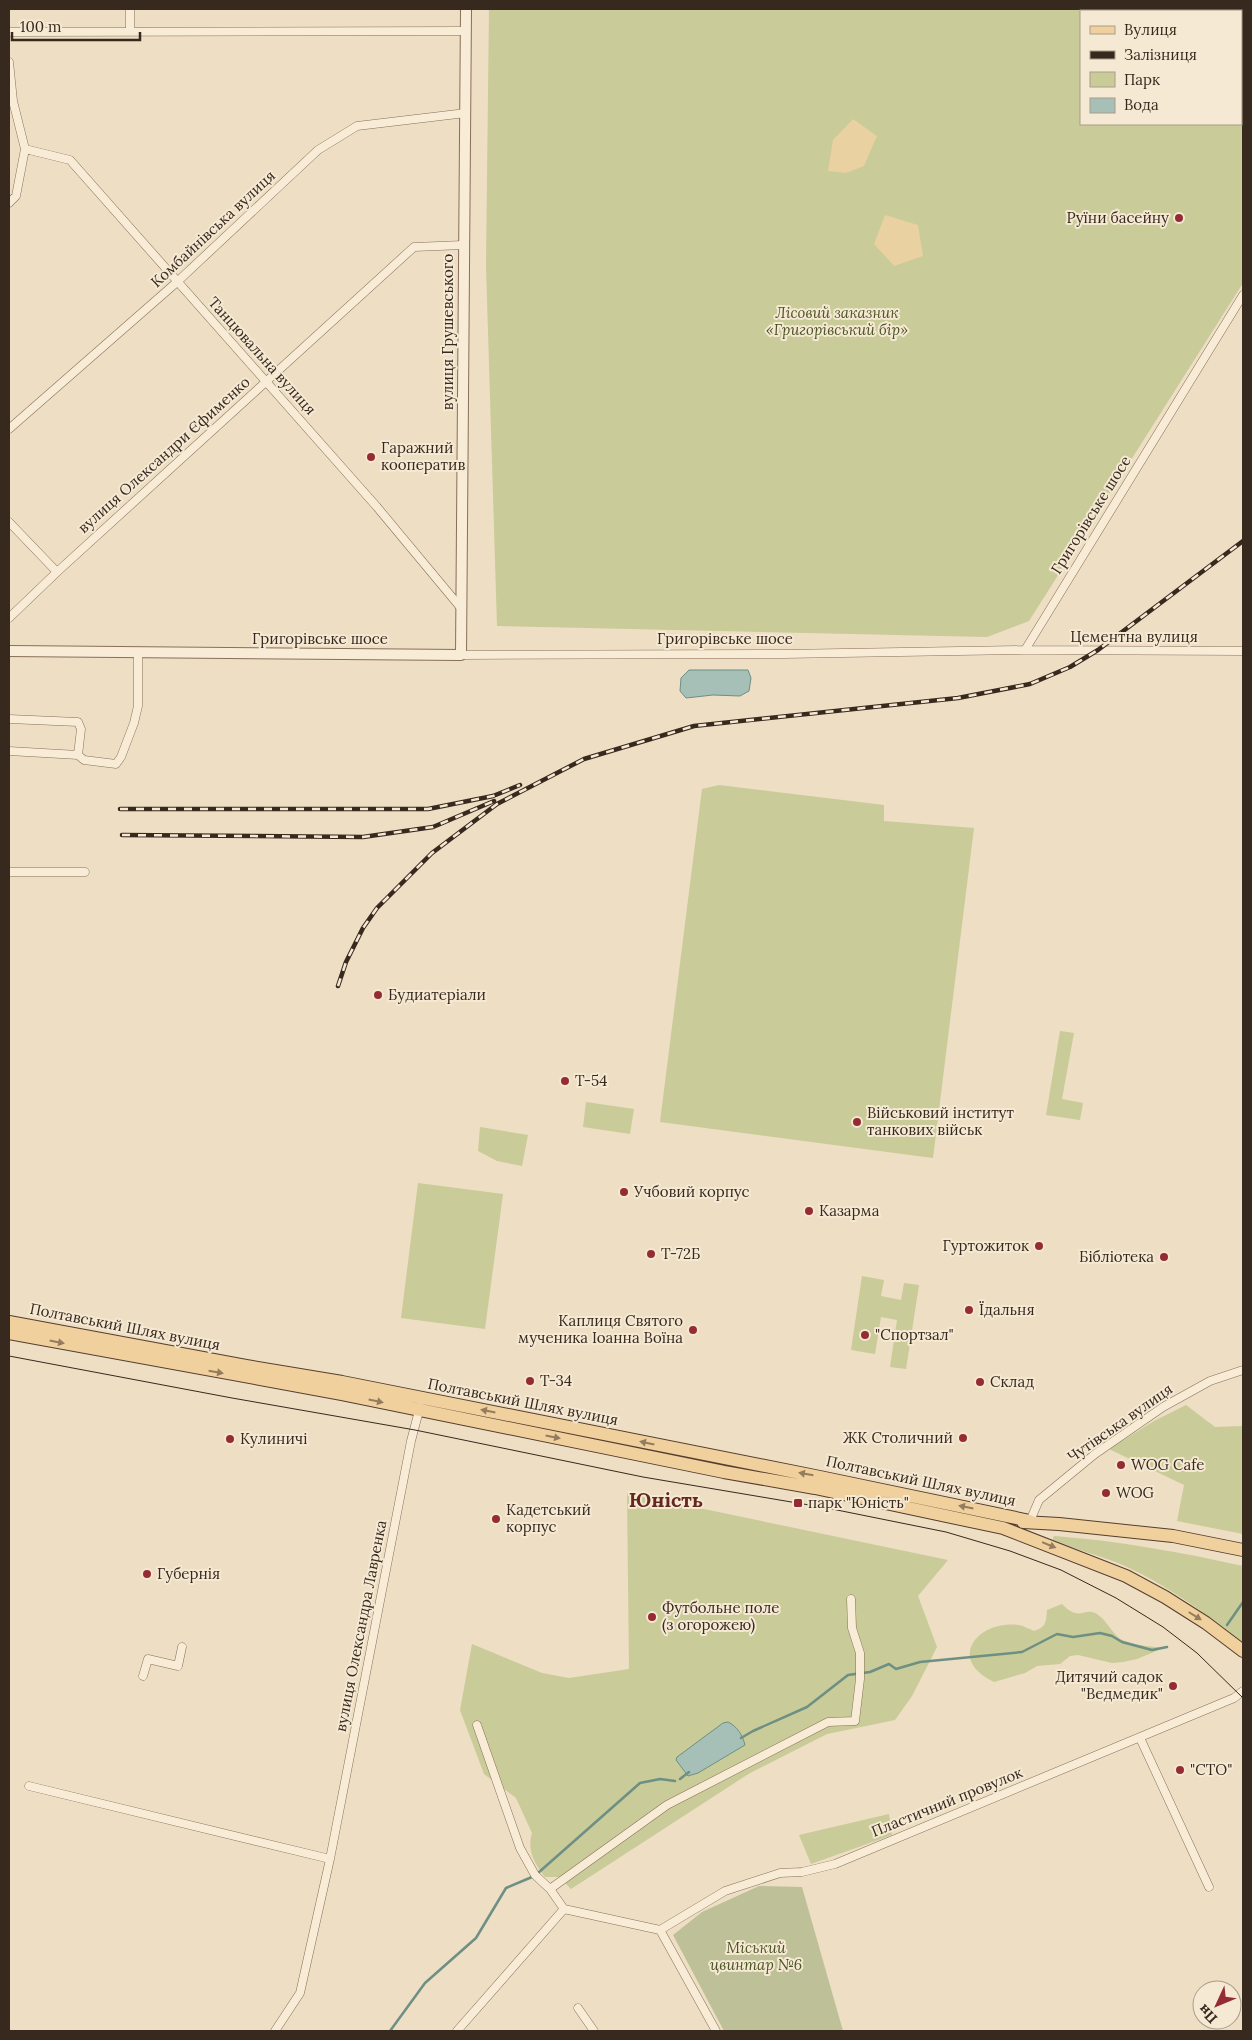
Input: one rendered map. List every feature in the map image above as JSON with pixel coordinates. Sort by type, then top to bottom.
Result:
[{"type":"main road","name":"Полтавський Шлях вулиця","points":[[9,1322],[421,1404],[966,1520],[1030,1521],[1173,1536],[1243,1550]]},
{"type":"main road","name":"Полтавський Шлях вулиця","points":[[9,1333],[342,1394],[421,1404],[815,1476],[1030,1521]]},
{"type":"main road","points":[[966,1520],[1013,1531],[1126,1576],[1165,1597],[1243,1651]]},
{"type":"street","points":[[130,9],[130,32]]},
{"type":"street","name":"вулиця Грушевського","points":[[461,655],[466,9]]},
{"type":"street","points":[[9,32],[465,31]]},
{"type":"street","points":[[9,62],[14,101],[25,149],[16,196],[9,203]]},
{"type":"street","name":"Комбайнівська вулиця","points":[[9,429],[177,282],[318,150],[357,126],[466,113]]},
{"type":"street","name":"Танцювальна вулиця","points":[[25,149],[70,160],[377,507],[461,608]]},
{"type":"street","name":"вулиця Олександри Єфименко","points":[[9,618],[414,247],[463,245]]},
{"type":"street","name":"Григорівське шосе","points":[[9,651],[461,655],[784,654],[1025,650],[1243,296]]},
{"type":"street","points":[[9,522],[57,572]]},
{"type":"street","name":"Цементна вулиця","points":[[1025,650],[1243,651]]},
{"type":"street","points":[[9,751],[78,755],[84,760],[113,764],[119,761],[134,723],[138,706],[138,653]]},
{"type":"street","points":[[9,719],[78,722],[82,729],[78,755]]},
{"type":"street","points":[[9,872],[85,872]]},
{"type":"street","name":"Чутівська вулиця","points":[[1030,1521],[1039,1500],[1095,1454],[1163,1407],[1210,1381],[1243,1370]]},
{"type":"street","name":"вулиця Олександра Лавренка","points":[[275,2031],[300,1993],[330,1859],[411,1445],[421,1404]]},
{"type":"street","points":[[550,1889],[667,1805],[828,1722],[855,1721],[861,1668],[860,1653],[852,1628],[851,1599]]},
{"type":"street","points":[[143,1676],[148,1659],[178,1666],[182,1647]]},
{"type":"street","name":"Пластичний провулок","points":[[660,1930],[726,1891],[780,1873],[802,1872],[835,1864],[1140,1738],[1234,1698],[1243,1691]]},
{"type":"street","points":[[477,1725],[520,1848],[535,1875],[550,1889],[564,1909],[660,1930],[716,2031]]},
{"type":"street","points":[[1140,1738],[1209,1887]]},
{"type":"street","points":[[29,1786],[330,1859]]},
{"type":"street","points":[[457,2031],[564,1909]]},
{"type":"street","points":[[578,2008],[594,2031]]},
{"type":"green space","name":"Лісовий заказник «Григорівський бір»","points":[[489,9],[1243,9],[1243,283],[1029,621],[987,637],[497,626],[486,266]]},
{"type":"green space","points":[[719,785],[884,805],[884,821],[974,828],[933,1158],[660,1122],[702,789]]},
{"type":"green space","points":[[1060,1031],[1074,1033],[1062,1099],[1083,1103],[1080,1120],[1046,1115]]},
{"type":"green space","points":[[586,1102],[634,1109],[630,1134],[583,1127]]},
{"type":"green space","points":[[480,1127],[528,1135],[522,1166],[497,1161],[478,1151]]},
{"type":"green space","points":[[418,1183],[503,1194],[485,1329],[401,1318]]},
{"type":"green space","name":"\"Спортзал\"","points":[[862,1276],[884,1280],[881,1296],[901,1300],[904,1283],[919,1285],[906,1369],[890,1367],[897,1320],[881,1317],[875,1354],[851,1350]]},
{"type":"green space","points":[[1186,1405],[1215,1427],[1243,1426],[1243,1534],[1177,1521],[1184,1485],[1109,1449],[1154,1421]]},
{"type":"green space","name":"парк \"Юність\"","points":[[627,1493],[948,1560],[918,1596],[937,1647],[912,1696],[895,1720],[827,1734],[750,1773],[571,1889],[559,1877],[545,1877],[538,1867],[531,1851],[532,1833],[516,1798],[484,1774],[460,1710],[472,1644],[542,1673],[569,1678],[629,1669]]},
{"type":"green space","points":[[1055,1536],[1149,1548],[1243,1566],[1243,1644],[1215,1621],[1151,1579],[1118,1563],[1053,1540]]},
{"type":"green space","points":[[1062,1604],[1073,1612],[1093,1612],[1097,1614],[1119,1638],[1126,1642],[1161,1649],[1137,1659],[1112,1663],[1078,1655],[1070,1656],[1060,1664],[1037,1666],[1025,1673],[994,1682],[979,1673],[972,1663],[970,1652],[973,1643],[981,1634],[991,1628],[1004,1625],[1019,1625],[1034,1631],[1045,1624],[1047,1610]]},
{"type":"green space","points":[[889,1814],[892,1835],[811,1864],[799,1835]]},
{"type":"green space","name":"Міський цвинтар №6","points":[[759,1886],[802,1887],[843,2031],[724,2031],[673,1935],[702,1912]]},
{"type":"sand","points":[[853,119],[877,136],[864,166],[846,173],[828,171],[833,140]]},
{"type":"sand","points":[[885,215],[918,225],[923,256],[894,266],[874,244]]},
{"type":"water","points":[[689,670],[748,670],[751,678],[749,691],[740,696],[713,695],[686,698],[680,691],[681,678]]},
{"type":"water","points":[[728,1722],[739,1732],[745,1745],[698,1773],[688,1776],[676,1760],[677,1757],[723,1723]]},
{"type":"waterway","points":[[1227,1625],[1243,1602]]},
{"type":"waterway","points":[[741,1738],[807,1707],[848,1675],[870,1672],[889,1664],[896,1669],[920,1662],[1022,1652],[1057,1634],[1073,1637],[1100,1633],[1112,1636],[1122,1642],[1152,1650],[1167,1647]]},
{"type":"waterway","points":[[680,1779],[689,1772]]},
{"type":"waterway","points":[[538,1873],[640,1783],[660,1779],[675,1781]]},
{"type":"waterway","points":[[390,2031],[425,1983],[476,1938],[506,1888],[532,1877]]},
{"type":"tram line","points":[[9,1356],[415,1430],[643,1477],[827,1508],[946,1532],[1010,1551],[1061,1570],[1116,1598],[1163,1627],[1197,1653],[1243,1698]]},
{"type":"railway","points":[[338,986],[346,962],[363,928],[377,908],[432,853],[497,804],[584,759],[694,726],[958,698],[1030,684],[1070,667],[1098,650],[1243,541]]},
{"type":"railway","points":[[120,809],[428,809],[493,796],[520,785]]},
{"type":"railway","points":[[122,835],[363,837],[433,827],[494,801]]},
{"type":"place","name":"Руїни басейну","points":[[1179,218]]},
{"type":"place","name":"Гаражний кооператив","points":[[371,457]]},
{"type":"place","name":"Будиатеріали","points":[[378,995]]},
{"type":"place","name":"Т-54","points":[[565,1081]]},
{"type":"place","name":"Військовий інститут танкових військ","points":[[857,1122]]},
{"type":"place","name":"Учбовий корпус","points":[[624,1192]]},
{"type":"place","name":"Казарма","points":[[809,1211]]},
{"type":"place","name":"Гуртожиток","points":[[1039,1246]]},
{"type":"place","name":"Т-72Б","points":[[651,1254]]},
{"type":"place","name":"Бібліотека","points":[[1164,1257]]},
{"type":"place","name":"Їдальня","points":[[969,1310]]},
{"type":"place","name":"Каплиця Святого мученика Іоанна Воїна","points":[[693,1330]]},
{"type":"place","name":"\"Спортзал\"","points":[[865,1335]]},
{"type":"place","name":"T-34","points":[[530,1381]]},
{"type":"place","name":"Склад","points":[[980,1382]]},
{"type":"place","name":"ЖК Столичний","points":[[963,1438]]},
{"type":"place","name":"Кулиничі","points":[[230,1439]]},
{"type":"place","name":"WOG Cafe","points":[[1121,1465]]},
{"type":"place","name":"WOG","points":[[1106,1493]]},
{"type":"place","name":"парк \"Юність\"","points":[[798,1503]]},
{"type":"place","name":"Кадетський корпус","points":[[496,1519]]},
{"type":"place","name":"Губернія","points":[[147,1574]]},
{"type":"place","name":"Футбольне поле (з огорожею)","points":[[652,1617]]},
{"type":"place","name":"Дитячий садок \"Ведмедик\"","points":[[1173,1686]]},
{"type":"place","name":"\"СТО\"","points":[[1180,1770]]},
{"type":"district","name":"Юність","points":[[666,1500]]}]
